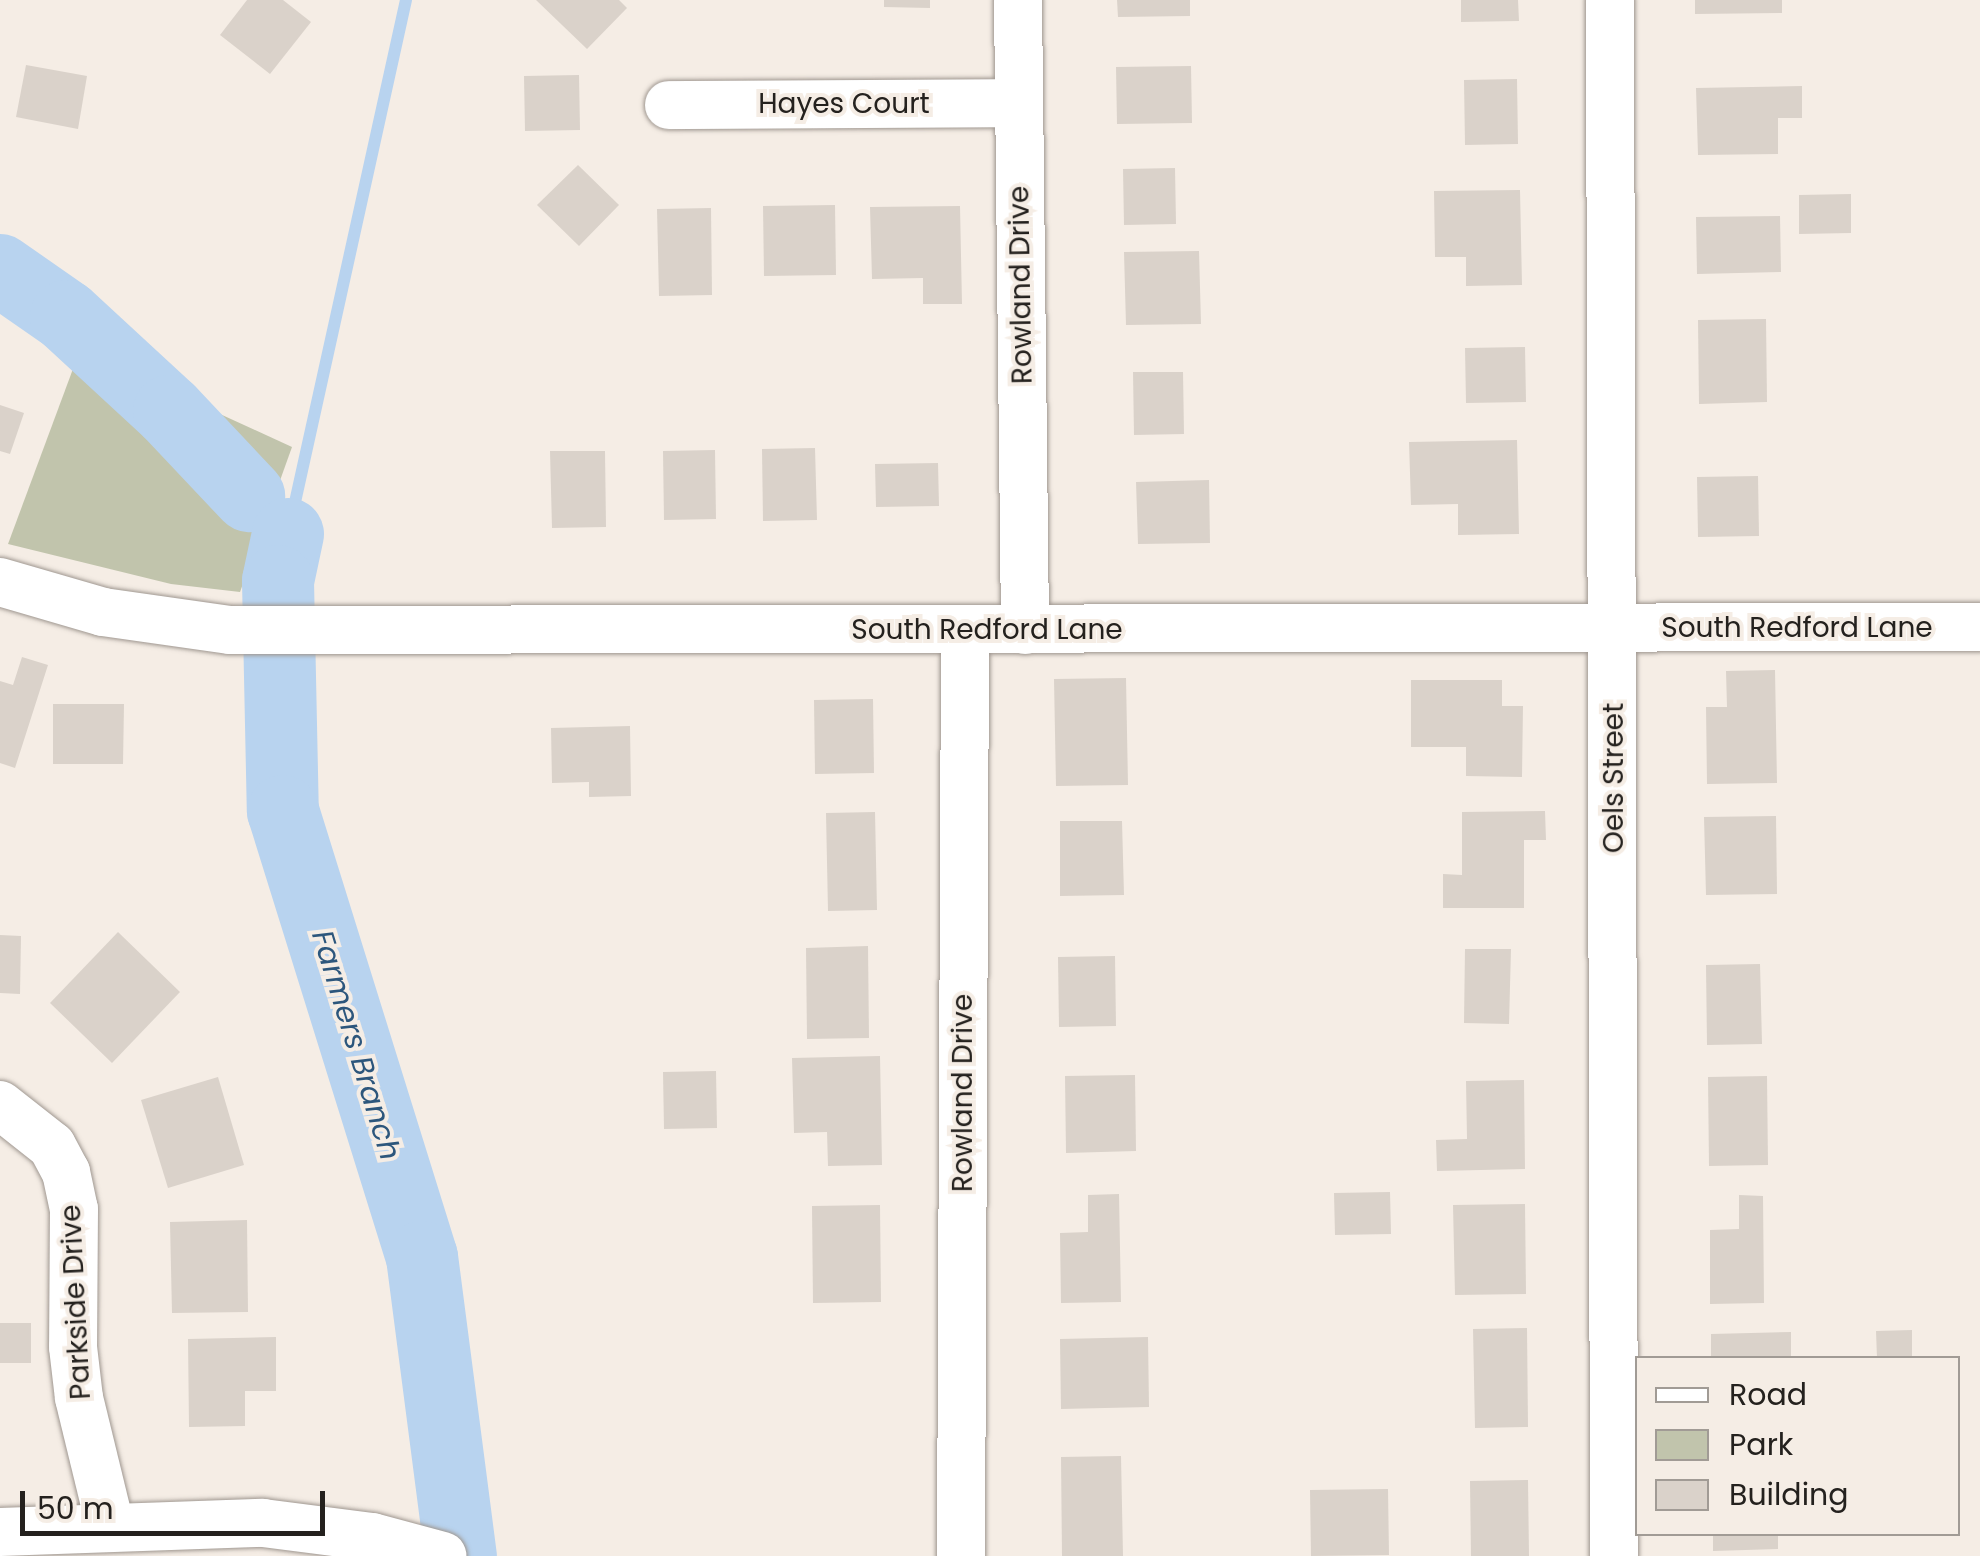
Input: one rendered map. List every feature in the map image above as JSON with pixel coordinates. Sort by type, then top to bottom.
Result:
[{"type":"street","name":"Rowland Drive","points":[[1018,0],[1025,630]]},
{"type":"street","name":"Oels Street","points":[[1610,0],[1614,1556]]},
{"type":"street","name":"Hayes Court","points":[[669,105],[1020,103]]},
{"type":"street","name":"South Redford Lane","points":[[0,582],[103,612],[230,630],[1980,627]]},
{"type":"street","name":"Rowland Drive","points":[[960,1556],[965,630]]},
{"type":"street","name":"Parkside Drive","points":[[0,1105],[52,1146],[66,1172],[74,1208],[73,1347],[79,1398],[110,1525]]},
{"type":"street","points":[[0,1532],[110,1525],[262,1523],[372,1537],[439,1555]]},
{"type":"green space","points":[[80,350],[292,447],[240,592],[171,584],[8,544]]},
{"type":"building","points":[[247,0],[283,0],[311,22],[270,74],[220,35]]},
{"type":"building","points":[[536,0],[619,0],[627,8],[587,49]]},
{"type":"building","points":[[884,0],[930,0],[930,8],[884,7]]},
{"type":"building","points":[[1117,0],[1190,0],[1190,16],[1118,17]]},
{"type":"building","points":[[1461,0],[1518,0],[1519,21],[1461,22]]},
{"type":"building","points":[[1695,0],[1782,0],[1782,13],[1695,14]]},
{"type":"building","points":[[26,65],[87,76],[78,129],[16,117]]},
{"type":"building","points":[[1191,66],[1192,123],[1117,124],[1116,67]]},
{"type":"building","points":[[579,75],[580,130],[525,131],[524,76]]},
{"type":"building","points":[[1517,79],[1518,144],[1465,145],[1464,80]]},
{"type":"building","points":[[1802,86],[1802,118],[1778,118],[1778,154],[1698,155],[1696,88]]},
{"type":"building","points":[[578,165],[619,205],[579,246],[537,205]]},
{"type":"building","points":[[1175,168],[1176,224],[1124,225],[1123,169]]},
{"type":"building","points":[[1520,190],[1522,285],[1466,286],[1466,257],[1435,257],[1434,191]]},
{"type":"building","points":[[1851,194],[1851,233],[1799,234],[1799,195]]},
{"type":"building","points":[[835,205],[836,275],[764,276],[763,206]]},
{"type":"building","points":[[960,206],[962,304],[923,304],[923,278],[872,279],[870,207]]},
{"type":"building","points":[[711,208],[712,295],[659,296],[657,209]]},
{"type":"building","points":[[1780,216],[1781,272],[1697,274],[1696,217]]},
{"type":"building","points":[[1199,251],[1201,324],[1126,325],[1124,252]]},
{"type":"building","points":[[1766,319],[1767,402],[1699,404],[1698,320]]},
{"type":"building","points":[[1525,347],[1526,402],[1466,403],[1465,348]]},
{"type":"building","points":[[1133,372],[1183,372],[1184,434],[1134,435]]},
{"type":"building","points":[[0,405],[24,413],[10,454],[0,451]]},
{"type":"building","points":[[1517,440],[1519,534],[1458,535],[1458,504],[1411,505],[1409,442]]},
{"type":"building","points":[[815,448],[817,520],[763,521],[762,449]]},
{"type":"building","points":[[715,450],[716,519],[664,520],[663,451]]},
{"type":"building","points":[[550,451],[605,451],[606,527],[552,528]]},
{"type":"building","points":[[938,463],[939,506],[876,507],[875,464]]},
{"type":"building","points":[[1758,476],[1759,536],[1698,537],[1697,477]]},
{"type":"building","points":[[1209,480],[1210,543],[1138,544],[1136,482]]},
{"type":"building","points":[[22,657],[48,665],[15,768],[0,763],[0,681],[13,685]]},
{"type":"building","points":[[1775,670],[1777,783],[1707,784],[1706,707],[1727,707],[1726,671]]},
{"type":"building","points":[[1126,678],[1128,785],[1056,786],[1054,679]]},
{"type":"building","points":[[1411,680],[1502,680],[1502,706],[1523,706],[1522,777],[1466,776],[1466,747],[1411,747]]},
{"type":"building","points":[[873,699],[874,773],[815,774],[814,700]]},
{"type":"building","points":[[53,704],[124,704],[123,764],[53,764]]},
{"type":"building","points":[[630,726],[631,796],[589,797],[589,782],[552,783],[551,728]]},
{"type":"building","points":[[1545,811],[1546,840],[1524,840],[1524,908],[1443,908],[1443,874],[1462,875],[1462,812]]},
{"type":"building","points":[[875,812],[877,910],[828,911],[826,813]]},
{"type":"building","points":[[1776,816],[1777,894],[1706,895],[1704,817]]},
{"type":"building","points":[[1060,821],[1122,821],[1124,895],[1060,896]]},
{"type":"building","points":[[118,932],[180,992],[112,1063],[50,1003]]},
{"type":"building","points":[[0,935],[21,936],[20,994],[0,993]]},
{"type":"building","points":[[868,946],[869,1038],[807,1039],[806,948]]},
{"type":"building","points":[[1465,949],[1511,949],[1509,1024],[1464,1023]]},
{"type":"building","points":[[1115,956],[1116,1026],[1059,1027],[1058,957]]},
{"type":"building","points":[[1760,964],[1762,1044],[1707,1045],[1706,965]]},
{"type":"building","points":[[880,1056],[882,1165],[828,1166],[827,1132],[794,1133],[792,1058]]},
{"type":"building","points":[[716,1071],[717,1128],[664,1129],[663,1072]]},
{"type":"building","points":[[1135,1075],[1136,1151],[1066,1153],[1065,1076]]},
{"type":"building","points":[[1767,1076],[1768,1165],[1709,1166],[1708,1077]]},
{"type":"building","points":[[218,1077],[244,1165],[168,1188],[141,1100]]},
{"type":"building","points":[[1524,1080],[1525,1169],[1437,1171],[1436,1140],[1467,1139],[1466,1081]]},
{"type":"building","points":[[1390,1192],[1391,1234],[1335,1235],[1334,1193]]},
{"type":"building","points":[[1119,1194],[1121,1302],[1061,1303],[1060,1233],[1088,1232],[1088,1195]]},
{"type":"building","points":[[1739,1195],[1763,1196],[1764,1303],[1710,1304],[1710,1230],[1739,1229]]},
{"type":"building","points":[[1525,1204],[1526,1294],[1455,1295],[1453,1205]]},
{"type":"building","points":[[880,1205],[881,1302],[813,1303],[812,1206]]},
{"type":"building","points":[[247,1220],[248,1312],[172,1313],[170,1222]]},
{"type":"building","points":[[0,1323],[31,1323],[31,1363],[0,1363]]},
{"type":"building","points":[[1527,1328],[1528,1427],[1475,1428],[1473,1329]]},
{"type":"building","points":[[1912,1330],[1912,1356],[1877,1356],[1876,1331]]},
{"type":"building","points":[[1791,1332],[1791,1356],[1711,1356],[1711,1334]]},
{"type":"building","points":[[276,1337],[276,1391],[245,1391],[245,1426],[189,1427],[188,1339]]},
{"type":"building","points":[[1148,1337],[1149,1407],[1061,1409],[1060,1339]]},
{"type":"building","points":[[1121,1456],[1123,1556],[1062,1556],[1061,1457]]},
{"type":"building","points":[[1528,1480],[1529,1556],[1471,1556],[1470,1481]]},
{"type":"building","points":[[1388,1489],[1389,1555],[1311,1556],[1310,1490]]},
{"type":"building","points":[[1713,1536],[1778,1536],[1778,1549],[1713,1551]]},
{"type":"waterway","points":[[288,534],[406,0]]},
{"type":"waterway","name":"Farmers Branch","points":[[0,270],[66,316],[169,411],[249,496]]},
{"type":"waterway","points":[[265,509],[288,534]]},
{"type":"waterway","name":"Farmers Branch","points":[[288,534],[278,581],[283,811],[422,1257],[461,1556]]}]
